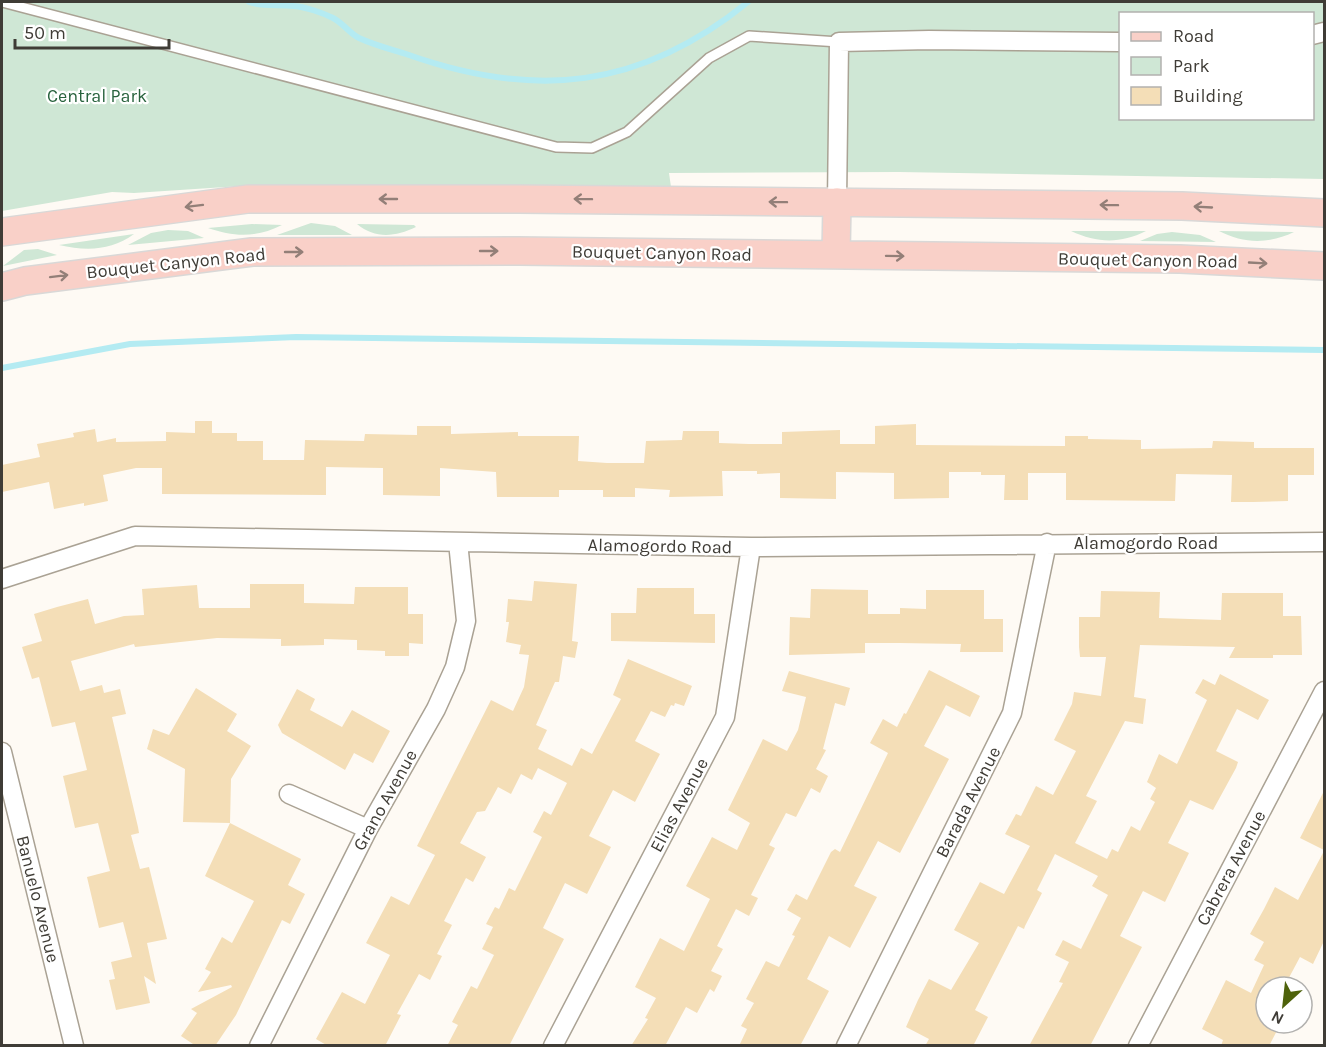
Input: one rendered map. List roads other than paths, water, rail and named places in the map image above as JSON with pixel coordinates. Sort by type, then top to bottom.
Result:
[{"type":"main road","points":[[2,232],[248,199],[1182,206],[1324,213]]},
{"type":"main road","points":[[836,255],[837,202]]},
{"type":"main road","name":"Bouquet Canyon Road","points":[[2,287],[25,280],[252,252],[1180,259],[1324,266]]},
{"type":"street","points":[[837,202],[839,42],[918,40],[1119,42]]},
{"type":"street","name":"Alamogordo Road","points":[[2,579],[135,536],[752,548],[1047,543],[1324,542]]},
{"type":"street","name":"Grano Avenue","points":[[259,1046],[368,829],[436,709],[455,667],[466,621],[458,542]]},
{"type":"street","name":"Barada Avenue","points":[[846,1046],[1012,713],[1047,543]]},
{"type":"street","name":"Elias Avenue","points":[[553,1046],[725,717],[752,548]]},
{"type":"street","name":"Cabrera Avenue","points":[[1138,1046],[1324,691]]},
{"type":"street","name":"Banuelo Avenue","points":[[2,752],[74,1046]]},
{"type":"street","points":[[289,794],[368,829]]},
{"type":"lane","points":[[2,2],[555,147],[592,148],[627,132],[710,58],[749,36],[839,42]]},
{"type":"waterway","points":[[249,2],[289,5],[314,10],[337,20],[355,36],[382,47],[453,69],[499,78],[543,81],[585,78],[627,69],[668,53],[708,31],[748,2]]},
{"type":"waterway","points":[[2,368],[130,344],[296,337],[1324,350]]},
{"type":"park label","name":"Central Park","points":[[97,96]]}]
